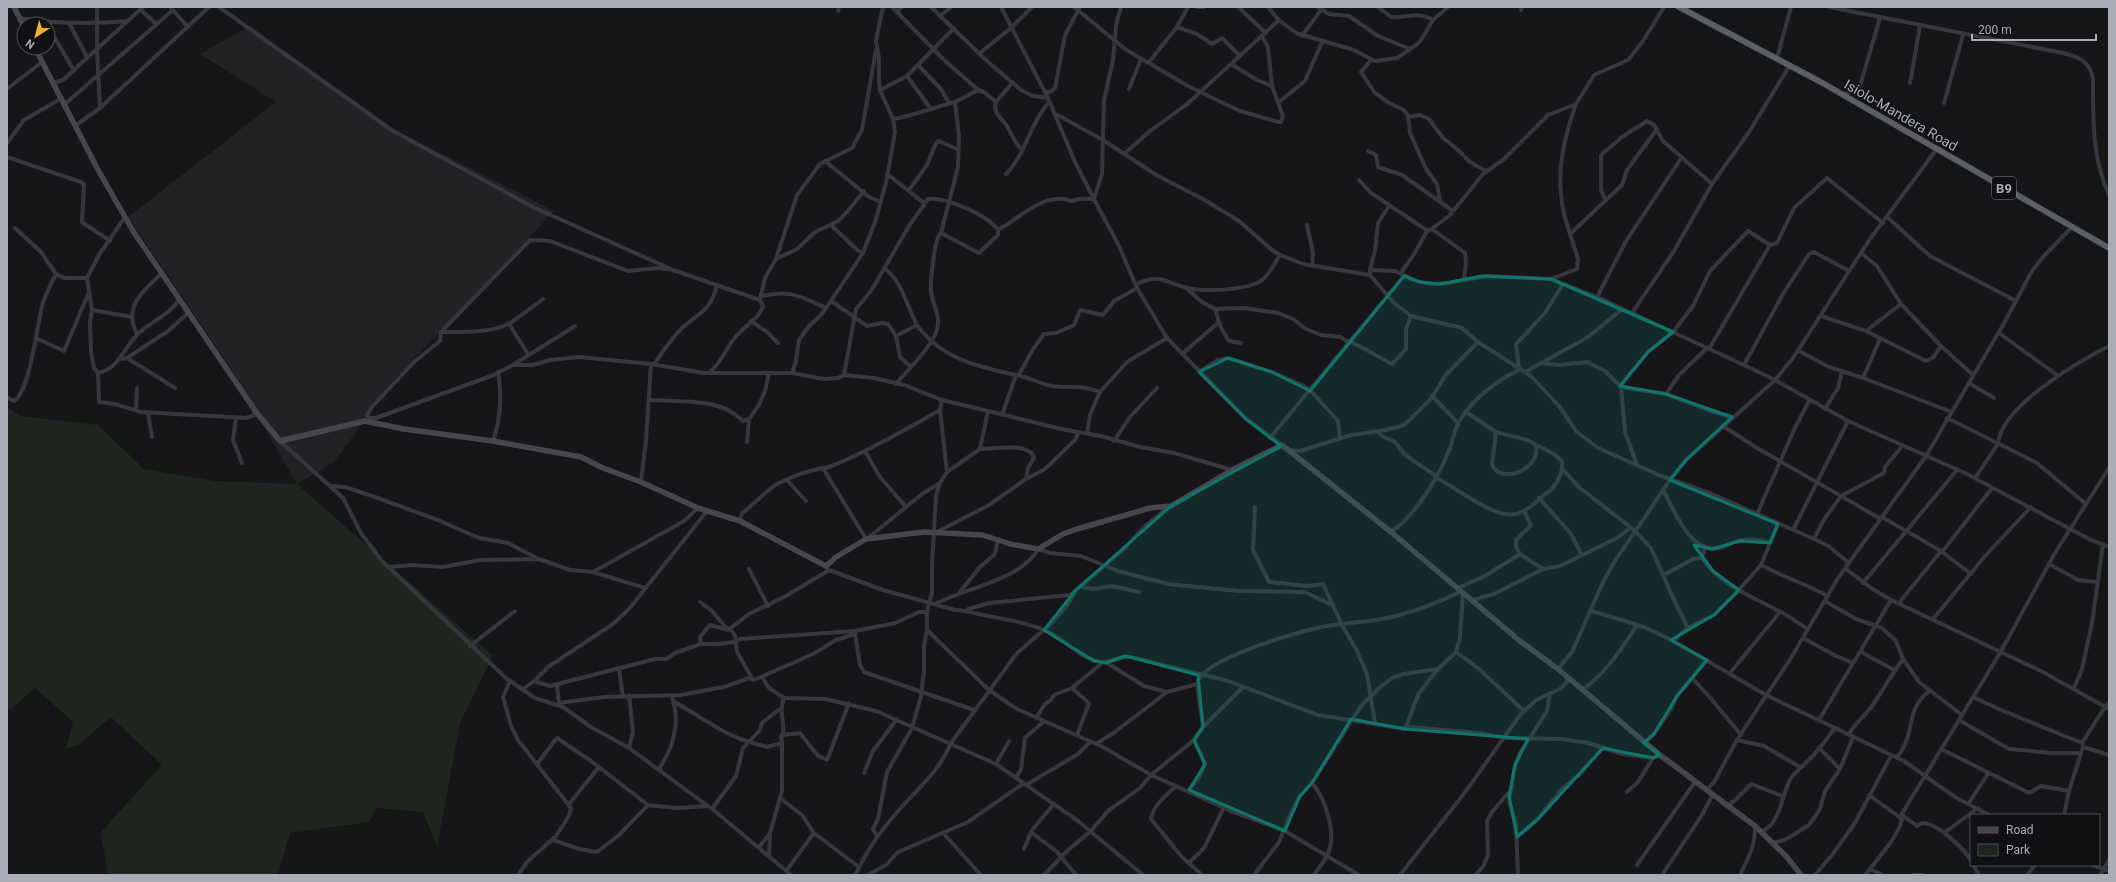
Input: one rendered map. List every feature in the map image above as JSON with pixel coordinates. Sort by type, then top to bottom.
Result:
[{"type":"highway","name":"Isiolo-Mandera Road","points":[[1679,7],[1844,95],[1936,150],[2109,248]]},
{"type":"main road","points":[[14,7],[19,16]]},
{"type":"main road","points":[[39,56],[97,168],[125,217],[161,274],[257,414],[280,441],[367,419],[426,433],[493,441],[581,457],[603,468],[641,482],[698,508],[740,521],[827,568],[841,554],[866,539],[924,532],[983,535],[998,538],[1010,544],[1038,550],[1063,534],[1078,529],[1150,508],[1171,506],[1232,470],[1282,445],[1391,532],[1520,641],[1567,676],[1644,743],[1694,782],[1728,805],[1755,826],[1792,862],[1801,875]]},
{"type":"street","points":[[98,7],[97,51],[100,108]]},
{"type":"street","points":[[76,125],[100,108],[209,7]]},
{"type":"street","points":[[219,7],[366,113],[404,138],[532,207],[673,270],[761,298],[784,292],[801,296],[826,308]]},
{"type":"street","points":[[710,372],[718,366],[734,338],[751,321],[759,316],[762,310],[763,306],[761,298],[765,278],[776,259],[797,195],[820,164],[844,154],[858,141],[862,130],[876,48],[876,36],[883,7]]},
{"type":"street","points":[[892,7],[933,49],[978,90],[984,92],[996,102]]},
{"type":"street","points":[[897,11],[902,7]]},
{"type":"street","points":[[931,7],[1013,82],[1033,96],[1048,100]]},
{"type":"street","points":[[940,16],[951,7]]},
{"type":"street","points":[[1001,7],[1045,92],[1075,162],[1119,246],[1136,286],[1167,338],[1246,419],[1270,438],[1282,445]]},
{"type":"street","points":[[980,53],[1012,27],[1032,7]]},
{"type":"street","points":[[1074,7],[1079,9],[1115,40],[1141,59],[1149,62],[1200,92],[1240,111],[1281,122],[1283,116],[1272,86],[1268,47],[1264,34],[1238,7]]},
{"type":"street","points":[[1094,199],[1102,174],[1104,101],[1113,60],[1121,7]]},
{"type":"street","points":[[1149,62],[1177,27],[1188,7]]},
{"type":"street","points":[[1198,7],[1204,7]]},
{"type":"street","points":[[1268,7],[1288,29],[1302,36],[1354,50],[1372,60],[1381,61],[1397,58],[1410,49],[1421,40],[1433,20],[1448,7]]},
{"type":"street","points":[[1378,7],[1391,17],[1414,15],[1428,17],[1433,20]]},
{"type":"street","points":[[1552,279],[1577,268],[1578,258],[1560,202],[1560,176],[1565,138],[1576,104],[1594,75],[1628,60],[1643,41],[1664,7]]},
{"type":"street","points":[[1777,58],[1791,7]]},
{"type":"street","points":[[1829,7],[1849,9],[1880,18],[2078,57],[2088,64],[2093,79],[2097,161],[2109,195]]},
{"type":"street","points":[[54,83],[63,80],[87,57],[97,51],[142,8],[155,23]]},
{"type":"street","points":[[65,104],[171,8],[188,27]]},
{"type":"street","points":[[1302,36],[1320,8],[1329,14],[1349,16],[1378,36],[1410,49]]},
{"type":"street","points":[[1045,92],[1050,92],[1055,88],[1065,35],[1079,9]]},
{"type":"street","points":[[1844,95],[1860,86],[1880,18]]},
{"type":"street","points":[[1124,154],[1150,131],[1186,105],[1279,20]]},
{"type":"street","points":[[56,24],[98,24],[129,21]]},
{"type":"street","points":[[69,23],[87,57]]},
{"type":"street","points":[[1910,83],[1920,26]]},
{"type":"street","points":[[1177,27],[1197,34],[1212,44],[1222,38],[1240,56]]},
{"type":"street","points":[[880,90],[907,76],[954,28]]},
{"type":"street","points":[[1944,103],[1964,35]]},
{"type":"street","points":[[56,40],[73,69]]},
{"type":"street","points":[[1279,102],[1305,81],[1322,42]]},
{"type":"street","points":[[792,373],[796,362],[799,340],[809,326],[826,308],[863,253],[873,229],[881,202],[895,138],[893,119],[880,90],[879,58],[876,48]]},
{"type":"street","points":[[1129,89],[1141,59]]},
{"type":"street","points":[[1372,60],[1361,72],[1370,87],[1384,100],[1402,109],[1408,117],[1409,129],[1414,144],[1426,169],[1437,184],[1440,201]]},
{"type":"street","points":[[7,89],[42,62]]},
{"type":"street","points":[[1231,64],[1257,80],[1272,86]]},
{"type":"street","points":[[918,65],[936,83],[947,97],[949,103]]},
{"type":"street","points":[[1632,313],[1674,251],[1712,184],[1749,132],[1790,65]]},
{"type":"street","points":[[907,76],[930,108]]},
{"type":"street","points":[[1013,82],[996,102],[995,110],[1007,126],[1016,144],[1022,150]]},
{"type":"street","points":[[893,119],[919,114],[930,108],[955,102],[978,90]]},
{"type":"street","points":[[7,143],[25,120],[62,98]]},
{"type":"street","points":[[1006,174],[1017,162],[1032,129],[1048,100]]},
{"type":"street","points":[[896,384],[937,333],[938,325],[931,290],[931,278],[935,241],[941,233],[948,202],[956,181],[959,137],[955,102]]},
{"type":"street","points":[[1270,438],[1350,342],[1403,275],[1402,271],[1430,230],[1443,222],[1486,171],[1504,159],[1548,115],[1576,104]]},
{"type":"street","points":[[1054,112],[1102,140],[1158,176],[1203,199],[1239,221],[1272,250],[1280,255],[1312,266],[1370,273],[1390,270],[1416,281],[1432,284],[1487,276],[1552,279],[1597,297],[1744,365],[1775,380],[1809,401],[1848,421],[1975,478],[2109,547]]},
{"type":"street","points":[[1408,117],[1420,115],[1429,119],[1443,138],[1470,162],[1486,171]]},
{"type":"street","points":[[1605,199],[1601,190],[1602,155],[1622,137],[1645,122],[1652,123],[1663,141],[1712,184]]},
{"type":"street","points":[[1570,234],[1605,199],[1622,185],[1627,170],[1657,129]]},
{"type":"street","points":[[909,190],[927,165],[936,142],[939,141],[959,150]]},
{"type":"street","points":[[1558,669],[1572,652],[1592,611],[1604,580],[1634,530],[1670,480],[1686,460],[1732,417],[1775,380],[1798,351],[1861,253],[1936,150]]},
{"type":"street","points":[[1368,151],[1376,155],[1378,167],[1402,175],[1453,211]]},
{"type":"street","points":[[7,157],[81,182],[84,185],[82,222],[110,241]]},
{"type":"street","points":[[1597,297],[1626,241],[1682,157]]},
{"type":"street","points":[[825,161],[881,202]]},
{"type":"street","points":[[887,174],[924,203]]},
{"type":"street","points":[[1666,394],[1680,374],[1708,348],[1770,245],[1777,243],[1790,214],[1799,201],[1827,178],[1883,223]]},
{"type":"street","points":[[1359,180],[1371,193],[1389,206],[1430,230],[1464,253],[1466,261],[1464,280]]},
{"type":"street","points":[[776,259],[800,248],[815,232],[831,225],[848,212],[864,191]]},
{"type":"street","points":[[844,375],[856,309],[871,291],[924,203],[930,198],[948,202],[976,213],[990,222],[998,230]]},
{"type":"street","points":[[998,230],[1017,220],[1029,209],[1051,200],[1064,198],[1071,201],[1079,199],[1094,199]]},
{"type":"street","points":[[1389,206],[1378,223],[1375,250],[1370,273],[1387,295],[1411,316],[1462,328],[1478,342],[1522,370],[1545,390],[1576,432],[1598,448],[1670,480],[1712,494],[1778,524],[1814,538],[1827,545],[1849,563]]},
{"type":"street","points":[[125,217],[99,255],[86,278],[92,310],[90,322],[91,352],[94,368],[98,373],[99,402],[148,413],[199,414],[236,418],[246,418],[257,414]]},
{"type":"street","points":[[1887,217],[1930,256],[2016,301]]},
{"type":"street","points":[[831,225],[857,250],[863,253]]},
{"type":"street","points":[[1307,225],[1313,253],[1312,266]]},
{"type":"street","points":[[1707,790],[1714,782],[1740,735],[1849,563],[1926,456],[1947,418],[1999,333],[2037,264],[2072,227]]},
{"type":"street","points":[[15,228],[41,252],[56,274],[64,278],[86,278]]},
{"type":"street","points":[[941,233],[979,253],[998,235],[998,230]]},
{"type":"street","points":[[1637,465],[1625,432],[1621,386],[1648,352],[1674,332],[1693,306],[1710,271],[1747,232],[1750,231],[1770,245]]},
{"type":"street","points":[[575,326],[528,354],[513,365],[498,372],[376,418],[367,419],[367,415],[371,408],[414,362],[440,341],[441,332],[530,240],[550,241],[628,271],[658,268],[673,270]]},
{"type":"street","points":[[1744,365],[1762,336],[1780,300],[1809,254],[1814,252],[1849,271]]},
{"type":"street","points":[[1861,253],[1877,266],[1901,304],[1941,346],[1973,375]]},
{"type":"street","points":[[1002,415],[1017,375],[1044,334],[1056,333],[1074,325],[1080,310],[1103,315],[1114,302],[1136,286],[1158,278],[1186,288],[1203,290],[1242,287],[1257,283],[1265,277],[1280,255]]},
{"type":"street","points":[[884,268],[897,280],[917,326],[932,341],[947,352],[973,365],[1017,375],[1053,386],[1087,386],[1100,392]]},
{"type":"street","points":[[7,397],[14,400],[20,393],[28,374],[43,303],[56,274]]},
{"type":"street","points":[[137,334],[132,318],[134,303],[161,274]]},
{"type":"street","points":[[1522,370],[1516,344],[1545,313],[1563,284]]},
{"type":"street","points":[[641,482],[652,364],[680,330],[704,311],[713,300],[717,285]]},
{"type":"street","points":[[1186,288],[1202,302],[1215,309],[1244,308],[1278,314],[1321,335],[1341,337],[1392,364],[1406,349],[1406,329],[1411,316]]},
{"type":"street","points":[[36,338],[64,351],[89,292]]},
{"type":"street","points":[[441,332],[491,330],[509,324],[543,299]]},
{"type":"street","points":[[98,373],[105,371],[119,359],[137,334],[171,312],[179,300]]},
{"type":"street","points":[[831,301],[867,326],[888,324],[896,336],[900,357],[910,366]]},
{"type":"street","points":[[1866,332],[1901,304]]},
{"type":"street","points":[[1215,309],[1228,341],[1242,343]]},
{"type":"street","points":[[1391,532],[1405,521],[1436,477],[1450,448],[1453,433],[1458,423],[1482,395],[1522,370],[1542,363],[1588,337],[1622,309]]},
{"type":"street","points":[[92,310],[132,318]]},
{"type":"street","points":[[119,359],[127,358],[168,331],[188,313]]},
{"type":"street","points":[[1821,316],[1866,332],[1927,360],[1933,358],[1941,346]]},
{"type":"street","points":[[751,321],[767,332],[778,343]]},
{"type":"street","points":[[1182,354],[1219,322]]},
{"type":"street","points":[[509,324],[528,354]]},
{"type":"street","points":[[896,336],[917,326]]},
{"type":"street","points":[[1999,333],[2057,375]]},
{"type":"street","points":[[1087,433],[1090,415],[1100,392],[1127,362],[1167,338]]},
{"type":"street","points":[[1864,378],[1880,339]]},
{"type":"street","points":[[1288,450],[1300,451],[1340,438],[1378,432],[1404,425],[1432,396],[1445,376],[1478,342]]},
{"type":"street","points":[[1975,478],[1998,444],[1999,435],[2009,419],[2020,407],[2057,375],[2109,346]]},
{"type":"street","points":[[1798,351],[1823,364],[1952,412]]},
{"type":"street","points":[[513,365],[533,365],[550,360],[579,357],[652,364],[704,373],[792,373],[824,379],[838,378],[844,375],[874,378],[942,400],[1002,415],[1101,436],[1114,441],[1174,453],[1232,470]]},
{"type":"street","points":[[127,358],[175,388]]},
{"type":"street","points":[[1199,372],[1218,360],[1228,358],[1272,372],[1310,390],[1338,421],[1340,438]]},
{"type":"street","points":[[1542,363],[1558,365],[1587,362],[1605,371],[1621,386],[1666,394],[1710,411],[1732,417]]},
{"type":"street","points":[[1825,409],[1838,388],[1842,371]]},
{"type":"street","points":[[493,441],[498,426],[501,401],[498,372]]},
{"type":"street","points":[[747,442],[749,419],[765,391],[769,373]]},
{"type":"street","points":[[1969,383],[1994,398]]},
{"type":"street","points":[[136,410],[137,388]]},
{"type":"street","points":[[1114,441],[1130,417],[1157,388]]},
{"type":"street","points":[[1432,396],[1458,423]]},
{"type":"street","points":[[649,400],[689,401],[713,405],[734,412],[743,421],[749,419]]},
{"type":"street","points":[[942,400],[940,410],[947,472]]},
{"type":"street","points":[[1757,514],[1780,461],[1809,401]]},
{"type":"street","points":[[740,521],[742,513],[756,504],[769,489],[787,480],[823,468],[875,447],[920,420],[940,410]]},
{"type":"street","points":[[980,450],[988,411]]},
{"type":"street","points":[[1378,432],[1382,436],[1395,442],[1405,454],[1436,477],[1458,489],[1488,509],[1507,514],[1524,512],[1555,485],[1563,470],[1562,461],[1527,440],[1496,432],[1466,412]]},
{"type":"street","points":[[148,413],[152,437]]},
{"type":"street","points":[[236,418],[234,440],[242,463]]},
{"type":"street","points":[[1947,418],[2037,463],[2086,504]]},
{"type":"street","points":[[1793,530],[1848,421]]},
{"type":"street","points":[[1723,426],[1816,482],[1907,531],[1941,552],[1971,574]]},
{"type":"street","points":[[933,533],[990,505],[1026,479],[1045,469],[1075,440],[1079,432]]},
{"type":"street","points":[[1496,432],[1492,464],[1493,468],[1500,472],[1512,474],[1531,466],[1536,457],[1536,445]]},
{"type":"street","points":[[280,441],[331,486],[345,501],[361,533],[388,567],[470,646],[510,681],[535,698],[558,704],[565,704],[590,698],[623,697],[629,695],[671,695],[724,687],[749,678],[754,680],[762,677],[813,654],[836,640],[855,632]]},
{"type":"street","points":[[877,836],[873,829],[878,819],[887,772],[912,728],[921,690],[924,671],[924,645],[927,630],[927,612],[932,592],[933,533],[936,492],[947,472],[980,450],[1004,449],[1012,446],[1032,453],[1034,458],[1028,468],[1026,479]]},
{"type":"street","points":[[1814,538],[1823,521],[1841,496],[1883,474],[1885,466],[1902,446]]},
{"type":"street","points":[[865,451],[880,477],[906,507]]},
{"type":"street","points":[[823,468],[866,539],[922,494],[940,483]]},
{"type":"street","points":[[1865,875],[1892,840],[1902,817],[2000,653],[2049,564],[2109,468]]},
{"type":"street","points":[[1563,470],[1580,488],[1634,530],[1651,548],[1688,628]]},
{"type":"street","points":[[1863,583],[1957,470]]},
{"type":"street","points":[[787,480],[806,501]]},
{"type":"street","points":[[331,486],[345,487],[438,520],[479,538],[508,543],[539,559],[574,571],[593,572],[645,588]]},
{"type":"street","points":[[1899,603],[1992,488]]},
{"type":"street","points":[[1663,490],[1690,537],[1704,547],[1719,548],[1743,540],[1762,540],[1770,543]]},
{"type":"street","points":[[1539,498],[1571,534],[1582,555]]},
{"type":"street","points":[[966,610],[989,603],[1070,595],[1082,587],[1104,564],[1123,550],[1145,526],[1171,506]]},
{"type":"street","points":[[1254,507],[1253,550],[1269,582],[1307,586],[1323,584],[1367,674],[1372,695],[1375,723]]},
{"type":"street","points":[[1933,619],[1985,556],[2032,507]]},
{"type":"street","points":[[593,572],[684,521],[698,508]]},
{"type":"street","points":[[522,689],[534,681],[548,667],[614,624],[629,608],[707,511]]},
{"type":"street","points":[[1524,512],[1531,525],[1516,540],[1516,547],[1520,554],[1543,569]]},
{"type":"street","points":[[1673,641],[1688,628],[1714,615],[1761,566],[1778,524]]},
{"type":"street","points":[[1473,600],[1494,594],[1543,569],[1560,566],[1617,538],[1630,528]]},
{"type":"street","points":[[960,592],[980,567],[995,554],[998,538]]},
{"type":"street","points":[[2074,688],[2082,669],[2092,622],[2103,544]]},
{"type":"street","points":[[1704,547],[1702,558],[1713,572],[1739,590],[1808,629]]},
{"type":"street","points":[[935,604],[960,592],[1003,577],[1033,558],[1038,550],[1050,553],[1081,556],[1104,564],[1118,571],[1168,584],[1238,591],[1305,592],[1332,605]]},
{"type":"street","points":[[1202,727],[1197,684],[1200,675],[1214,665],[1253,648],[1327,626],[1376,620],[1437,604],[1461,591],[1520,554]]},
{"type":"street","points":[[1664,575],[1692,559],[1702,558]]},
{"type":"street","points":[[388,567],[412,565],[443,566],[480,560],[539,559]]},
{"type":"street","points":[[2049,564],[2078,580],[2097,582]]},
{"type":"street","points":[[1761,566],[1782,576],[1804,583],[1828,596]]},
{"type":"street","points":[[701,644],[700,637],[710,625],[729,629],[750,614],[768,606],[827,568],[883,590],[955,610],[966,610],[1020,621],[1044,630],[1080,654],[1104,663],[1144,686],[1167,692]]},
{"type":"street","points":[[749,569],[768,606]]},
{"type":"street","points":[[1846,569],[1863,583],[1891,600],[2074,688],[2106,708]]},
{"type":"street","points":[[1082,587],[1093,589],[1112,586],[1139,592]]},
{"type":"street","points":[[855,875],[877,836],[938,767],[947,754],[951,743],[1017,653],[1044,630],[1068,604],[1076,590]]},
{"type":"street","points":[[1405,729],[1419,693],[1438,669],[1456,652],[1460,638],[1461,591]]},
{"type":"street","points":[[1818,720],[1853,662],[1861,652],[1891,600]]},
{"type":"street","points":[[1825,601],[1856,619],[1876,625],[1896,641],[1903,659],[1916,678],[1929,691],[1962,715]]},
{"type":"street","points":[[700,602],[714,613],[735,636],[737,652],[754,680]]},
{"type":"street","points":[[470,646],[515,611]]},
{"type":"street","points":[[1592,611],[1637,625],[1673,641],[1766,695],[1890,756],[1897,758],[1926,776],[1955,797],[1988,814]]},
{"type":"street","points":[[534,681],[546,686],[557,685],[654,659],[666,659],[675,653],[701,644],[735,642],[740,639],[760,637],[855,632],[895,623],[919,612],[927,612]]},
{"type":"street","points":[[1730,673],[1780,612]]},
{"type":"street","points":[[1582,690],[1591,684],[1621,649],[1637,625]]},
{"type":"street","points":[[927,630],[989,690],[1011,706],[1043,722],[1096,744],[1151,775],[1189,790],[1224,807],[1285,831],[1326,857],[1359,875]]},
{"type":"street","points":[[855,632],[862,670],[974,710]]},
{"type":"street","points":[[1802,638],[1836,656],[1853,662]]},
{"type":"street","points":[[1456,652],[1478,668],[1524,711]]},
{"type":"street","points":[[1861,652],[1894,670]]},
{"type":"street","points":[[1036,718],[1045,704],[1051,700],[1054,695],[1072,688],[1104,663],[1126,656],[1228,681],[1318,715],[1351,719],[1405,729],[1410,727],[1478,733],[1504,738],[1562,739],[1588,743],[1622,754],[1653,758],[1660,755]]},
{"type":"street","points":[[1772,843],[1785,840],[1809,825],[1820,808],[1825,791],[1840,769],[1854,725],[1874,703],[1894,670],[1903,659]]},
{"type":"street","points":[[1644,743],[1654,734],[1672,709],[1677,696],[1693,680],[1707,660]]},
{"type":"street","points":[[619,669],[623,697]]},
{"type":"street","points":[[1254,875],[1267,860],[1285,831],[1292,810],[1302,793],[1312,783],[1351,719],[1372,695],[1387,681],[1398,676],[1438,669]]},
{"type":"street","points":[[1400,875],[1524,711],[1540,697],[1563,686],[1567,682],[1567,676]]},
{"type":"street","points":[[762,677],[769,688],[784,698],[825,699],[849,703],[897,719],[912,728],[951,743],[996,764],[1091,831],[1143,875]]},
{"type":"street","points":[[1693,680],[1713,701],[1740,735]]},
{"type":"street","points":[[510,681],[503,698],[507,714],[518,740],[553,787],[571,808],[569,816],[553,840],[535,853],[518,875]]},
{"type":"street","points":[[1096,744],[1115,732],[1167,692],[1197,684]]},
{"type":"street","points":[[557,685],[558,704]]},
{"type":"street","points":[[1044,875],[1061,857],[1091,831],[1108,811],[1140,788],[1151,775],[1194,740],[1202,727],[1244,687]]},
{"type":"street","points":[[1072,688],[1089,703],[1077,735]]},
{"type":"street","points":[[1897,758],[1907,741],[1912,713],[1921,697],[1929,691]]},
{"type":"street","points":[[1518,875],[1513,809],[1510,802],[1516,761],[1528,739],[1547,711],[1550,693]]},
{"type":"street","points":[[629,695],[633,732],[629,748]]},
{"type":"street","points":[[662,772],[660,767],[673,740],[675,716],[671,695]]},
{"type":"street","points":[[1973,697],[2109,755]]},
{"type":"street","points":[[537,764],[557,738],[599,767],[648,805],[676,808],[710,807],[736,776],[742,750],[760,730],[762,723],[780,709],[784,698]]},
{"type":"street","points":[[673,701],[721,730],[750,742],[767,747],[782,744]]},
{"type":"street","points":[[2064,814],[2083,745],[2109,702]]},
{"type":"street","points":[[781,736],[800,733],[818,756],[827,760],[849,703]]},
{"type":"street","points":[[558,704],[629,748],[710,807],[760,847],[791,875]]},
{"type":"street","points":[[769,856],[770,833],[780,798],[782,785],[781,736],[783,734],[784,726],[780,709]]},
{"type":"street","points":[[864,773],[873,751],[897,719]]},
{"type":"street","points":[[1959,720],[2009,749],[2052,753],[2081,753]]},
{"type":"street","points":[[1016,778],[1020,769],[1026,738],[1043,722]]},
{"type":"street","points":[[1761,832],[1769,829],[1773,822],[1790,779],[1800,767],[1810,759],[1835,728]]},
{"type":"street","points":[[1189,790],[1204,768],[1205,764],[1194,740]]},
{"type":"street","points":[[1737,740],[1764,746],[1800,767]]},
{"type":"street","points":[[996,764],[1009,741]]},
{"type":"street","points":[[868,875],[886,865],[898,852],[968,822],[1025,784],[1078,754],[1090,742]]},
{"type":"street","points":[[1818,748],[1840,769]]},
{"type":"street","points":[[1516,837],[1538,819],[1558,793],[1580,774],[1602,749],[1606,749]]},
{"type":"street","points":[[1942,749],[1988,774],[2027,792],[2031,792],[2041,786],[2069,792]]},
{"type":"street","points":[[1815,875],[1842,842],[1855,823],[1890,756]]},
{"type":"street","points":[[1627,792],[1642,777],[1653,758]]},
{"type":"street","points":[[569,804],[599,767]]},
{"type":"street","points":[[1968,804],[1988,774]]},
{"type":"street","points":[[1637,865],[1694,782]]},
{"type":"street","points":[[1312,783],[1320,793],[1327,810],[1331,840],[1326,857],[1314,875]]},
{"type":"street","points":[[1728,805],[1752,784],[1782,796]]},
{"type":"street","points":[[1176,786],[1165,796],[1152,814],[1151,819],[1189,863],[1202,875]]},
{"type":"street","points":[[1476,875],[1484,865],[1488,855],[1487,822],[1496,807],[1511,791]]},
{"type":"street","points":[[1662,875],[1702,815],[1712,794]]},
{"type":"street","points":[[1869,795],[1917,826],[1926,824],[1944,833],[1963,849],[1970,860]]},
{"type":"street","points":[[780,798],[802,815],[814,833],[859,867]]},
{"type":"street","points":[[1024,849],[1031,832],[1054,804]]},
{"type":"street","points":[[553,840],[579,849],[598,852],[618,836],[648,805]]},
{"type":"street","points":[[1189,863],[1204,848],[1224,807]]},
{"type":"street","points":[[1944,833],[1978,808]]},
{"type":"street","points":[[1740,875],[1752,852],[1755,841],[1755,826]]},
{"type":"street","points":[[1031,832],[1061,857],[1076,875]]},
{"type":"street","points":[[760,847],[770,833]]},
{"type":"street","points":[[786,871],[814,833]]},
{"type":"street","points":[[943,833],[981,875]]},
{"type":"street","points":[[2100,875],[2109,860]]},
{"type":"street","points":[[2028,875],[2034,866]]},
{"type":"street","points":[[2096,866],[2109,871]]},
{"type":"street","points":[[1870,869],[1883,875]]},
{"type":"street","points":[[1973,875],[1978,873]]},
{"type":"street","points":[[1914,875],[1922,875]]},
{"type":"highlighted area","points":[[1404,276],[1420,282],[1440,284],[1482,276],[1551,279],[1673,332],[1648,352],[1620,386],[1666,394],[1732,417],[1686,460],[1670,480],[1778,524],[1770,543],[1740,541],[1712,549],[1694,545],[1713,571],[1739,590],[1714,615],[1671,640],[1707,660],[1677,696],[1654,734],[1644,743],[1660,755],[1653,758],[1603,748],[1538,819],[1517,837],[1509,796],[1515,765],[1528,739],[1405,729],[1351,719],[1312,783],[1300,796],[1285,831],[1189,790],[1205,764],[1194,740],[1203,727],[1198,675],[1126,656],[1106,663],[1094,661],[1044,630],[1076,590],[1171,506],[1281,446],[1246,419],[1199,372],[1228,358],[1272,372],[1310,391]]},
{"type":"shaded area","points":[[250,26],[384,124],[554,211],[394,380],[334,462],[297,484],[228,364],[128,217],[276,102],[200,54]]},
{"type":"green space","points":[[7,407],[20,416],[98,425],[144,469],[214,481],[297,484],[493,656],[460,723],[437,847],[423,812],[376,808],[369,822],[290,833],[278,875],[108,875],[101,832],[162,765],[111,717],[78,745],[66,749],[73,722],[35,688],[10,710],[7,707]]}]
